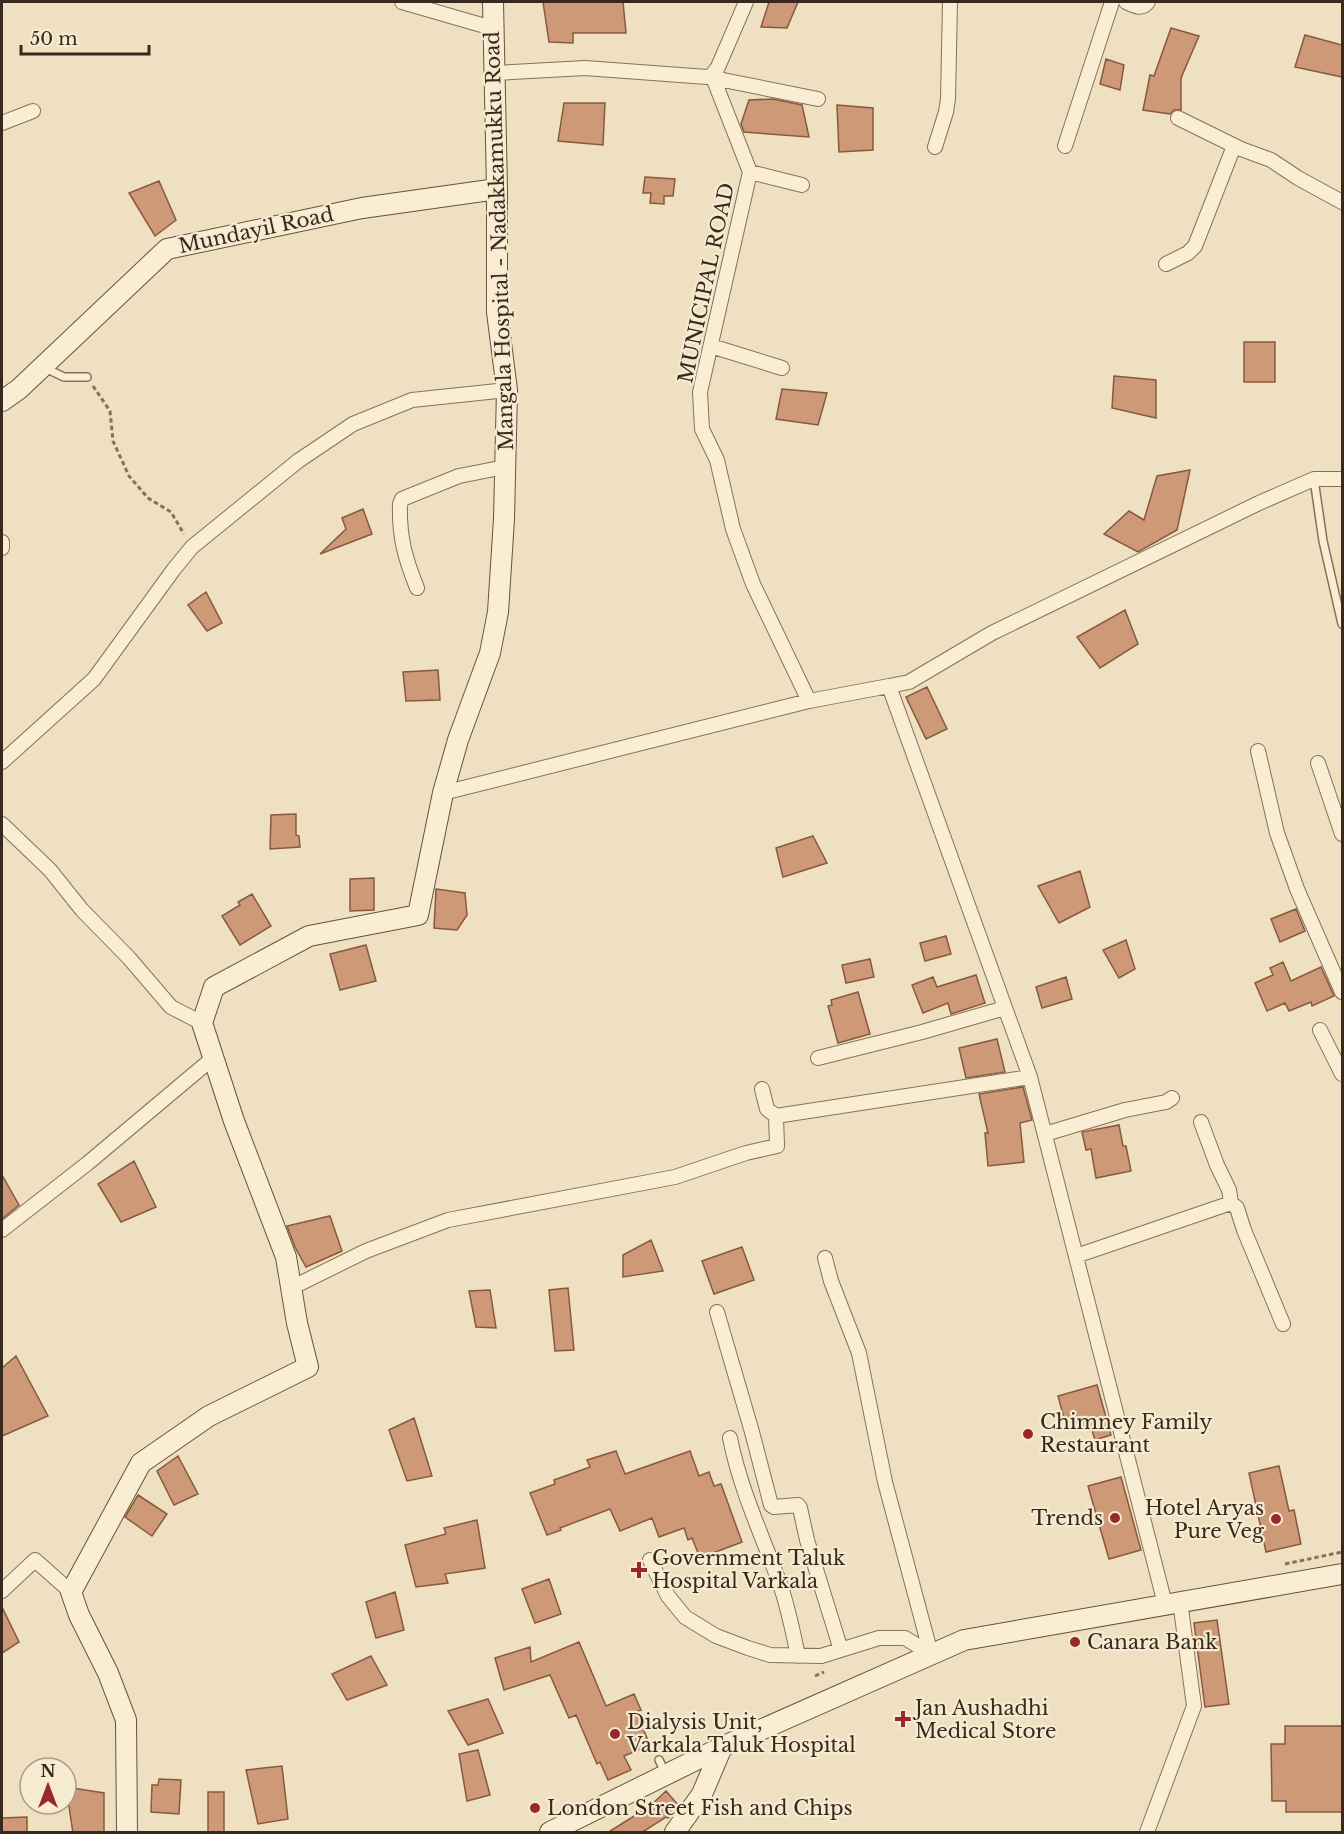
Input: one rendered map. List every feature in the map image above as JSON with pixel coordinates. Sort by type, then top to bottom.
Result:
[{"type":"main road","name":"Mangala Hospital - Nadakkamukku Road","points":[[202,1023],[214,987],[309,936],[418,915],[443,793],[458,740],[490,653],[495,633],[500,589],[507,390],[497,312],[493,2]]},
{"type":"main road","name":"Mundayil Road","points":[[2,401],[19,389],[167,249],[362,208],[497,189]]},
{"type":"main road","points":[[127,1833],[126,1720],[108,1673],[79,1615],[71,1592],[141,1464],[209,1416],[308,1367],[286,1257],[234,1121],[202,1023]]},
{"type":"main road","points":[[550,1833],[663,1767],[722,1746],[964,1640],[1342,1574]]},
{"type":"main road","points":[[675,1833],[702,1794],[722,1746]]},
{"type":"street","points":[[402,2],[492,28]]},
{"type":"street","points":[[495,73],[585,68],[704,77],[712,75],[726,50],[746,2]]},
{"type":"street","points":[[935,147],[948,99],[950,2]]},
{"type":"street","points":[[1065,146],[1112,2]]},
{"type":"street","points":[[1126,2],[1137,7],[1144,6],[1148,2]]},
{"type":"street","points":[[712,75],[723,80],[818,99]]},
{"type":"street","name":"MUNICIPAL ROAD","points":[[712,75],[750,172],[700,392],[702,429],[717,460],[733,529],[753,584],[809,701]]},
{"type":"street","points":[[2,123],[33,111]]},
{"type":"street","points":[[1178,118],[1234,146],[1271,160],[1342,202]]},
{"type":"street","points":[[1166,264],[1188,253],[1196,246],[1234,146]]},
{"type":"street","points":[[750,172],[802,185]]},
{"type":"street","points":[[711,346],[782,368]]},
{"type":"street","points":[[2,762],[94,679],[192,547],[298,461],[353,424],[412,400],[507,390]]},
{"type":"street","points":[[417,588],[405,559],[400,538],[402,499],[459,476],[505,467]]},
{"type":"street","points":[[443,793],[809,701],[909,682],[992,633],[1314,478],[1342,479]]},
{"type":"street","points":[[2,542],[2,548]]},
{"type":"street","points":[[889,686],[1030,1077],[1076,1256],[1173,1603],[1194,1706],[1147,1833]]},
{"type":"street","points":[[1258,752],[1281,844],[1297,889],[1342,992]]},
{"type":"street","points":[[1318,763],[1342,834]]},
{"type":"street","points":[[2,824],[50,870],[82,909],[129,958],[171,1007],[202,1023]]},
{"type":"street","points":[[818,1058],[1005,1008]]},
{"type":"street","points":[[1320,1030],[1342,1074]]},
{"type":"street","points":[[2,1230],[88,1163],[213,1058]]},
{"type":"street","points":[[762,1089],[767,1109],[776,1116],[1030,1077]]},
{"type":"street","points":[[1045,1134],[1125,1110],[1166,1102],[1172,1098]]},
{"type":"street","points":[[291,1288],[366,1251],[448,1220],[675,1177],[746,1153],[777,1146],[776,1116]]},
{"type":"street","points":[[1201,1122],[1229,1190],[1231,1203],[1237,1208],[1283,1324]]},
{"type":"street","points":[[1076,1256],[1231,1203]]},
{"type":"street","points":[[825,1258],[831,1281],[859,1353],[885,1482],[931,1654]]},
{"type":"street","points":[[717,1312],[771,1505],[774,1507],[798,1505],[801,1508],[807,1540],[841,1650]]},
{"type":"street","points":[[730,1438],[744,1492],[780,1584],[791,1619],[798,1656]]},
{"type":"street","points":[[2,1591],[35,1560],[71,1592]]},
{"type":"street","points":[[650,1560],[668,1596],[685,1617],[716,1636],[748,1648],[770,1655],[821,1656],[879,1638],[905,1638],[931,1654]]},
{"type":"lane","points":[[43,366],[64,377],[87,377]]},
{"type":"lane","points":[[1314,478],[1323,541],[1342,624]]},
{"type":"path","points":[[87,377],[110,411],[113,441],[129,476],[148,498],[171,512],[192,547]]},
{"type":"building","points":[[543,2],[623,2],[626,33],[573,33],[573,43],[549,42]]},
{"type":"building","points":[[769,2],[798,2],[787,28],[761,27]]},
{"type":"building","points":[[1171,28],[1199,36],[1181,78],[1181,110],[1174,110],[1170,114],[1143,110],[1150,75],[1154,76]]},
{"type":"building","points":[[1305,35],[1342,45],[1342,77],[1295,67]]},
{"type":"building","points":[[1106,59],[1124,65],[1120,90],[1100,84]]},
{"type":"building","points":[[773,99],[802,105],[809,137],[744,132],[741,124],[749,100]]},
{"type":"building","points":[[564,103],[605,103],[603,145],[558,141]]},
{"type":"building","points":[[837,105],[873,108],[873,150],[839,152]]},
{"type":"building","points":[[645,177],[675,179],[673,196],[664,196],[664,204],[650,203],[651,193],[643,193]]},
{"type":"building","points":[[159,181],[176,220],[155,236],[129,193]]},
{"type":"building","points":[[1244,342],[1275,342],[1275,382],[1244,382]]},
{"type":"building","points":[[1114,376],[1156,380],[1156,418],[1112,408]]},
{"type":"building","points":[[782,389],[827,393],[818,425],[776,419]]},
{"type":"building","points":[[1190,470],[1177,530],[1138,552],[1104,534],[1129,511],[1144,520],[1157,476]]},
{"type":"building","points":[[363,509],[372,534],[320,554],[346,529],[342,518]]},
{"type":"building","points":[[206,592],[222,623],[207,631],[188,605]]},
{"type":"building","points":[[1125,610],[1138,644],[1100,668],[1077,637]]},
{"type":"building","points":[[438,670],[440,700],[406,701],[403,672]]},
{"type":"building","points":[[927,687],[947,729],[926,739],[906,697]]},
{"type":"building","points":[[296,814],[296,835],[299,836],[300,847],[270,849],[271,815]]},
{"type":"building","points":[[813,836],[827,863],[783,877],[776,848]]},
{"type":"building","points":[[1080,871],[1090,907],[1059,923],[1038,886]]},
{"type":"building","points":[[374,878],[374,910],[350,911],[350,879]]},
{"type":"building","points":[[436,889],[465,893],[467,915],[457,930],[434,928]]},
{"type":"building","points":[[252,894],[271,926],[240,945],[222,916],[240,905],[238,902]]},
{"type":"building","points":[[1296,909],[1305,931],[1280,942],[1271,919]]},
{"type":"building","points":[[946,936],[951,954],[925,961],[920,943]]},
{"type":"building","points":[[1126,940],[1135,969],[1119,978],[1103,950]]},
{"type":"building","points":[[366,945],[376,981],[340,990],[330,954]]},
{"type":"building","points":[[870,959],[874,977],[846,983],[842,965]]},
{"type":"building","points":[[1283,962],[1291,981],[1321,967],[1334,996],[1312,1006],[1311,1002],[1289,1011],[1285,1003],[1267,1011],[1255,983],[1273,975],[1270,968]]},
{"type":"building","points":[[976,975],[985,1003],[951,1014],[948,1003],[923,1013],[912,985],[933,977],[937,987]]},
{"type":"building","points":[[1066,977],[1072,999],[1042,1008],[1036,987]]},
{"type":"building","points":[[858,992],[870,1034],[838,1043],[828,1006],[832,1005],[831,1000]]},
{"type":"building","points":[[997,1039],[1005,1072],[966,1078],[959,1048]]},
{"type":"building","points":[[1023,1087],[1032,1120],[1020,1123],[1024,1162],[988,1166],[985,1133],[988,1133],[979,1094]]},
{"type":"building","points":[[1119,1125],[1131,1171],[1096,1178],[1091,1149],[1086,1150],[1082,1132]]},
{"type":"building","points":[[134,1161],[156,1207],[121,1222],[98,1184]]},
{"type":"building","points":[[2,1175],[19,1205],[2,1219]]},
{"type":"building","points":[[330,1216],[342,1251],[306,1267],[287,1226]]},
{"type":"building","points":[[651,1240],[663,1271],[623,1277],[623,1255]]},
{"type":"building","points":[[742,1247],[754,1280],[714,1294],[702,1261]]},
{"type":"building","points":[[568,1288],[574,1350],[555,1351],[549,1290]]},
{"type":"building","points":[[490,1290],[496,1328],[476,1327],[469,1291]]},
{"type":"building","points":[[16,1356],[48,1416],[2,1436],[2,1368]]},
{"type":"building","points":[[1097,1385],[1111,1435],[1095,1440],[1091,1427],[1082,1430],[1080,1422],[1071,1424],[1070,1420],[1065,1422],[1058,1396]]},
{"type":"building","points":[[414,1418],[432,1476],[407,1481],[389,1430]]},
{"type":"building","points":[[616,1451],[625,1474],[690,1451],[699,1476],[709,1472],[714,1486],[721,1484],[742,1542],[700,1558],[692,1538],[688,1540],[684,1528],[659,1537],[652,1518],[620,1531],[610,1509],[547,1535],[530,1493],[555,1484],[554,1480],[590,1467],[587,1460]]},
{"type":"building","points":[[178,1456],[198,1494],[174,1505],[157,1471]]},
{"type":"building","points":[[1279,1466],[1289,1511],[1294,1510],[1301,1544],[1266,1552],[1249,1473]]},
{"type":"building","name":"Trends","points":[[1121,1477],[1141,1550],[1109,1559],[1088,1486]]},
{"type":"building","points":[[138,1495],[167,1514],[152,1536],[125,1517]]},
{"type":"building","points":[[477,1520],[485,1568],[445,1574],[448,1583],[416,1587],[405,1545],[446,1534],[444,1528]]},
{"type":"building","points":[[549,1579],[561,1614],[535,1623],[522,1589]]},
{"type":"building","points":[[395,1592],[404,1630],[376,1638],[366,1602]]},
{"type":"building","points":[[2,1607],[19,1642],[2,1653]]},
{"type":"building","points":[[1217,1620],[1229,1704],[1205,1707],[1194,1623]]},
{"type":"building","points":[[579,1642],[606,1706],[634,1694],[641,1710],[636,1712],[650,1745],[624,1756],[631,1770],[608,1780],[600,1762],[597,1764],[576,1715],[569,1718],[550,1675],[504,1690],[495,1658],[530,1647],[531,1662]]},
{"type":"building","points":[[371,1656],[387,1685],[347,1700],[332,1674]]},
{"type":"building","points":[[488,1699],[503,1733],[468,1745],[448,1711]]},
{"type":"building","points":[[1285,1726],[1342,1726],[1342,1812],[1286,1812],[1286,1801],[1272,1801],[1271,1744],[1285,1744]]},
{"type":"building","points":[[478,1750],[490,1795],[467,1801],[459,1754]]},
{"type":"building","points":[[282,1766],[288,1819],[258,1824],[246,1770]]},
{"type":"building","points":[[159,1779],[181,1780],[179,1814],[151,1812],[152,1785],[158,1785]]},
{"type":"building","points":[[78,1789],[104,1793],[104,1833],[73,1833],[70,1816],[78,1816]]},
{"type":"building","points":[[666,1791],[679,1806],[668,1818],[666,1817],[641,1833],[607,1833],[650,1806]]},
{"type":"building","points":[[208,1792],[224,1792],[224,1833],[208,1833]]},
{"type":"building","points":[[27,1817],[27,1833],[2,1833],[2,1818]]},
{"type":"place","name":"Chimney Family Restaurant","points":[[1028,1434]]},
{"type":"place","name":"Trends","points":[[1115,1518]]},
{"type":"place","name":"Hotel Aryas Pure Veg","points":[[1276,1519]]},
{"type":"place","name":"Government Taluk Hospital Varkala","points":[[639,1570]]},
{"type":"place","name":"Canara Bank","points":[[1075,1642]]},
{"type":"place","name":"Jan Aushadhi Medical Store","points":[[903,1719]]},
{"type":"place","name":"Dialysis Unit, Varkala Taluk Hospital","points":[[615,1734]]},
{"type":"place","name":"London Street Fish and Chips","points":[[535,1808]]}]
